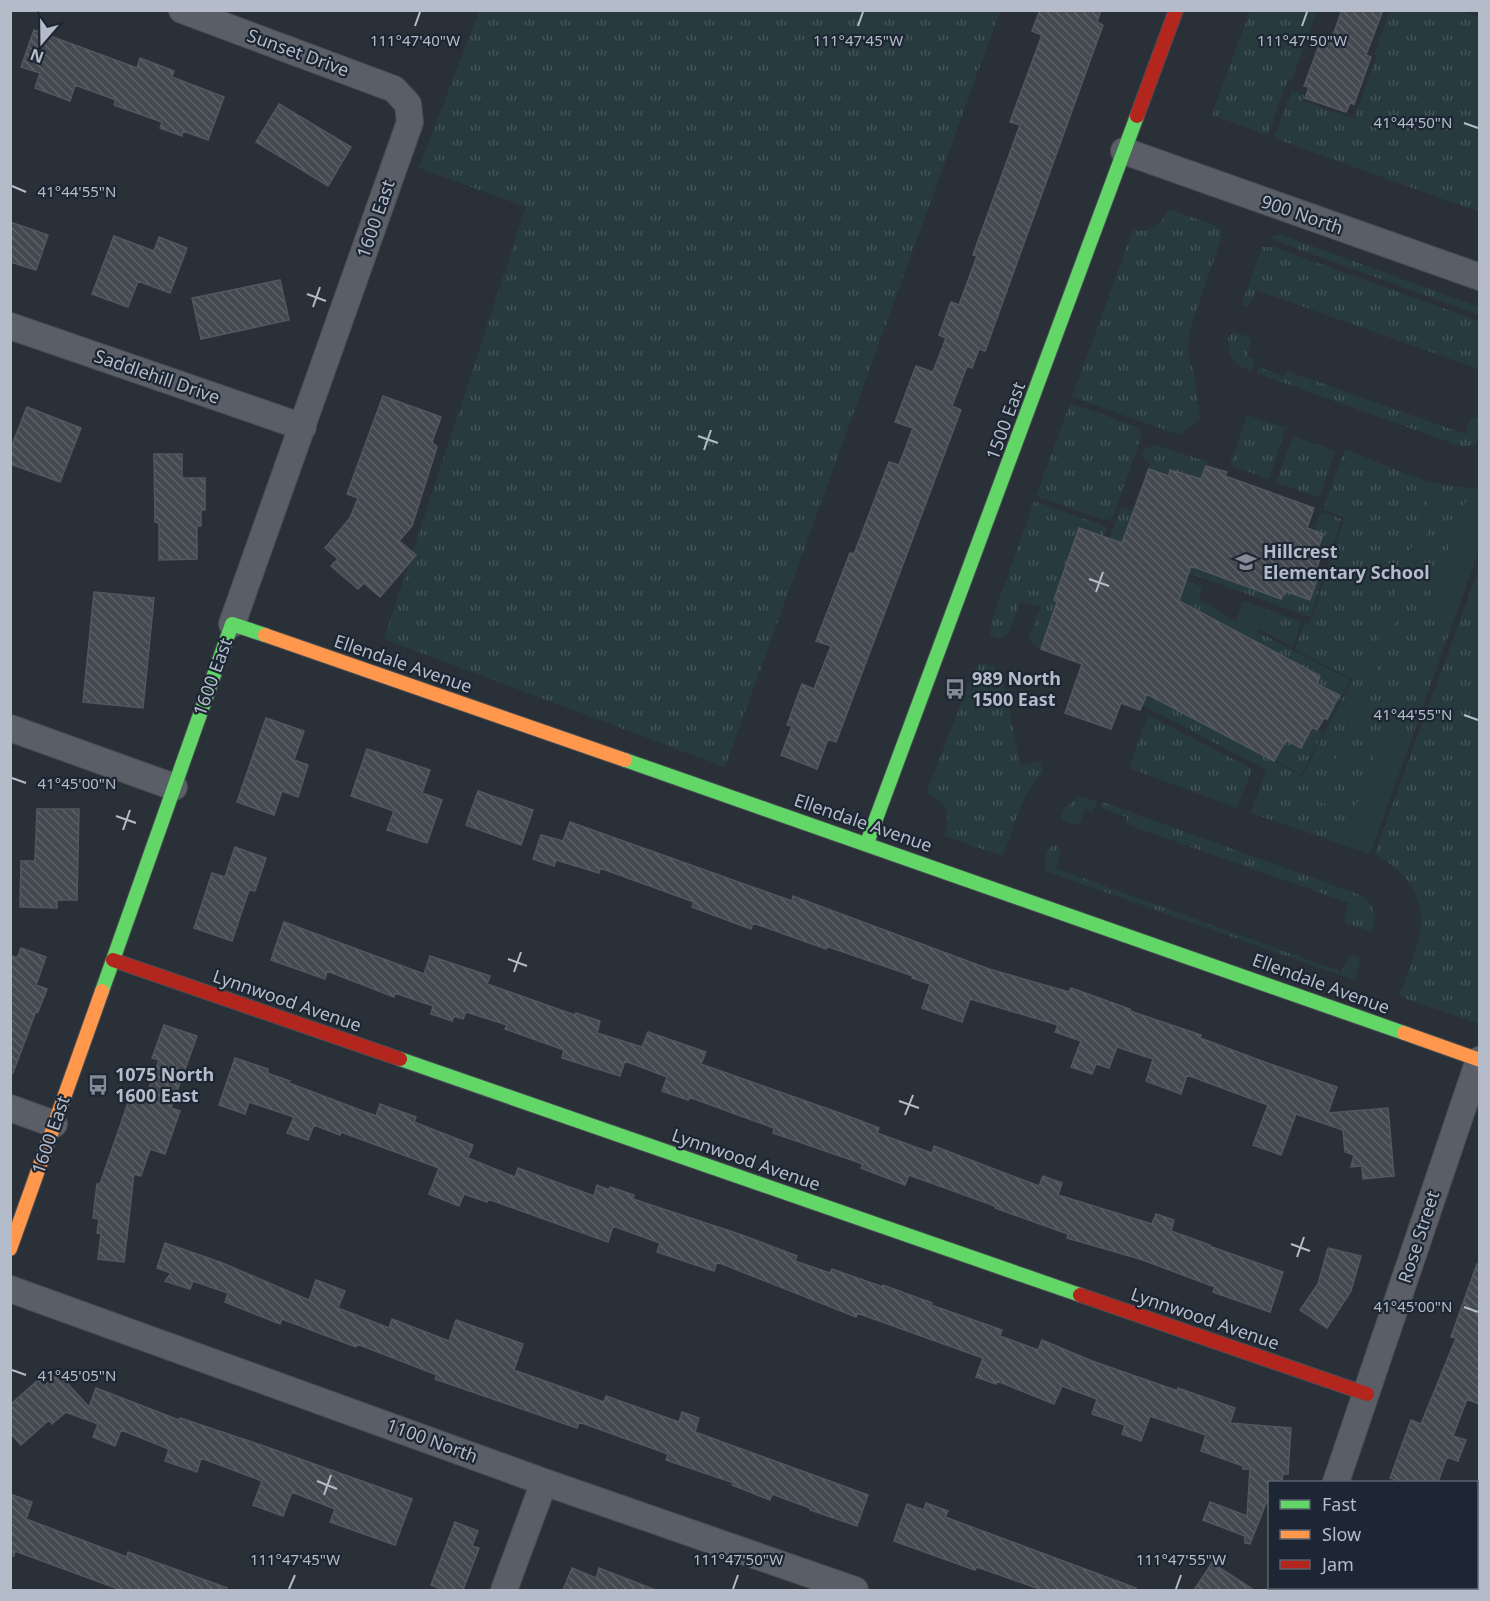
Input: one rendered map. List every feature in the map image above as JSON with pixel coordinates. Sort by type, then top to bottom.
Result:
[{"type":"street","name":"Sunset Drive","points":[[182,10],[394,89],[408,104]]},
{"type":"street","name":"1500 East","points":[[867,843],[1176,10]]},
{"type":"street","name":"1600 East","points":[[10,1249],[410,122],[408,104]]},
{"type":"street","name":"900 North","points":[[1124,152],[1479,277]]},
{"type":"street","name":"Saddlehill Drive","points":[[10,326],[303,427]]},
{"type":"street","name":"Ellendale Avenue","points":[[232,624],[867,843],[1479,1060]]},
{"type":"street","points":[[10,728],[174,787]]},
{"type":"street","name":"Lynnwood Avenue","points":[[113,960],[1367,1394]]},
{"type":"street","name":"Rose Street","points":[[1336,1481],[1479,1060]]},
{"type":"street","points":[[10,1108],[54,1124]]},
{"type":"street","name":"1100 North","points":[[10,1289],[544,1482],[855,1590]]},
{"type":"street","points":[[504,1590],[544,1482]]},
{"type":"green space","points":[[479,11],[1000,11],[725,767],[384,639],[526,207],[419,168]]},
{"type":"green space","points":[[1250,11],[1317,11],[1292,80],[1288,79],[1268,135],[1212,115]]},
{"type":"green space","points":[[1390,11],[1461,11],[1479,17],[1479,212],[1274,138],[1292,91],[1304,95],[1303,101],[1354,119],[1377,56],[1374,55]]},
{"type":"green space","points":[[1169,209],[1216,226],[1222,236],[1191,326],[1188,344],[1200,418],[1180,435],[1072,397],[1133,230],[1139,231],[1155,227]]},
{"type":"green space","points":[[1282,235],[1479,307],[1479,315],[1276,241],[1271,237]]},
{"type":"green space","points":[[1262,247],[1273,247],[1479,321],[1479,369],[1256,290],[1249,306],[1243,306],[1242,303]]},
{"type":"green space","points":[[1233,332],[1249,337],[1251,342],[1247,356],[1255,359],[1251,371],[1236,363],[1231,355],[1228,338]]},
{"type":"green space","points":[[1259,367],[1285,377],[1287,371],[1465,434],[1470,420],[1475,417],[1479,418],[1479,442],[1473,446],[1460,446],[1257,373]]},
{"type":"green space","points":[[1070,403],[1134,426],[1142,434],[1113,517],[1110,519],[1104,520],[1036,496]]},
{"type":"green space","points":[[1247,415],[1286,428],[1269,479],[1230,465]]},
{"type":"green space","points":[[1293,436],[1335,451],[1319,497],[1276,483]]},
{"type":"green space","points":[[1156,445],[1208,462],[1201,479],[1171,470],[1169,476],[1149,469],[1122,543],[1110,538],[1121,507],[1132,511],[1150,462],[1143,459],[1143,451]]},
{"type":"green space","points":[[1345,449],[1429,481],[1446,485],[1479,487],[1479,550],[1370,854],[1251,813],[1266,770],[1142,705],[1147,694],[1302,776],[1353,679],[1295,649],[1304,623],[1310,624],[1345,517],[1323,510]]},
{"type":"green space","points":[[1432,490],[1441,493],[1329,805],[1320,802]]},
{"type":"green space","points":[[1470,490],[1479,493],[1479,550],[1453,623],[1425,612]]},
{"type":"green space","points":[[1034,501],[1107,527],[1103,536],[1079,528],[1054,600],[1068,606],[1050,621],[1041,649],[1030,641],[1040,607],[1021,601],[1008,634],[1000,639],[990,635],[991,623]]},
{"type":"green space","points":[[1321,512],[1342,519],[1328,561],[1315,557],[1314,531]]},
{"type":"green space","points":[[1192,566],[1281,599],[1285,591],[1309,600],[1319,573],[1324,575],[1310,617],[1189,573]]},
{"type":"green space","points":[[1479,568],[1479,1024],[1399,996],[1414,954],[1421,918],[1418,901],[1410,885],[1396,869],[1375,853]]},
{"type":"green space","points":[[1186,581],[1203,587],[1199,600],[1236,621],[1236,624],[1258,632],[1350,680],[1328,722],[1323,719],[1327,719],[1339,696],[1317,684],[1320,676],[1179,601]]},
{"type":"green space","points":[[1243,601],[1266,609],[1258,632],[1235,624]]},
{"type":"green space","points":[[1266,609],[1301,622],[1293,647],[1259,629]]},
{"type":"green space","points":[[981,663],[992,666],[1002,673],[1020,765],[1041,761],[1043,772],[1029,790],[1003,856],[944,836],[948,821],[946,810],[926,793],[973,673]]},
{"type":"green space","points":[[1148,715],[1252,769],[1237,808],[1129,768]]},
{"type":"green space","points":[[1312,727],[1323,733],[1301,774],[1275,760],[1286,740],[1300,748]]},
{"type":"green space","points":[[1384,730],[1411,740],[1370,854],[1342,845]]},
{"type":"green space","points":[[1083,797],[1097,801],[1093,812],[1085,809],[1079,824],[1073,825],[1062,820],[1062,811],[1076,799]]},
{"type":"green space","points":[[1103,802],[1360,895],[1365,898],[1373,911],[1374,921],[1371,931],[1347,924],[1344,918],[1349,903],[1126,824],[1127,817],[1101,808]]},
{"type":"green space","points":[[1056,845],[1061,852],[1055,868],[1342,972],[1348,959],[1353,955],[1358,957],[1360,964],[1354,980],[1045,871],[1047,852]]},
{"type":"building","points":[[1040,10],[1101,10],[1097,22],[1103,25],[985,351],[979,349],[972,368],[967,366],[952,406],[961,410],[836,742],[828,739],[817,769],[781,755],[792,726],[787,725],[802,684],[814,689],[831,646],[816,641],[850,553],[854,554],[889,462],[899,465],[913,428],[895,422],[916,366],[933,372],[946,338],[939,335],[951,302],[959,305],[977,256],[973,255],[1020,125],[1010,122],[1042,35],[1032,31]]},
{"type":"building","points":[[1342,10],[1383,10],[1366,55],[1371,57],[1354,104],[1350,103],[1346,112],[1305,98],[1309,87],[1304,86],[1321,40],[1330,44]]},
{"type":"building","points":[[34,30],[137,68],[140,58],[174,71],[172,77],[224,97],[208,140],[183,131],[182,136],[160,128],[162,122],[114,105],[116,100],[75,85],[70,101],[35,88],[40,73],[21,67]]},
{"type":"building","points":[[279,104],[351,147],[328,186],[256,142]]},
{"type":"building","points":[[10,222],[48,235],[36,270],[10,262]]},
{"type":"building","points":[[114,236],[154,251],[159,237],[187,248],[170,293],[138,281],[128,307],[92,294]]},
{"type":"building","points":[[280,280],[289,320],[201,339],[192,298]]},
{"type":"building","points":[[383,396],[441,417],[432,442],[437,447],[412,526],[399,541],[416,555],[380,597],[364,583],[358,589],[331,566],[338,559],[325,548],[350,518],[358,498],[347,494]]},
{"type":"building","points":[[27,407],[81,428],[60,482],[10,464],[10,450]]},
{"type":"building","points":[[154,454],[182,454],[182,478],[205,478],[205,510],[201,510],[201,526],[197,526],[197,559],[159,560],[159,523],[155,522]]},
{"type":"building","points":[[1206,466],[1227,472],[1225,476],[1314,508],[1307,528],[1323,534],[1315,557],[1320,558],[1316,571],[1319,573],[1310,600],[1285,591],[1281,599],[1191,566],[1179,601],[1320,676],[1317,684],[1339,695],[1327,719],[1324,718],[1317,730],[1312,727],[1301,748],[1286,740],[1274,761],[1147,694],[1140,710],[1121,703],[1111,729],[1065,713],[1082,664],[1041,649],[1057,602],[1054,600],[1079,528],[1122,543],[1149,469],[1169,476],[1170,470],[1201,479]]},
{"type":"building","points":[[94,592],[154,598],[143,708],[83,702]]},
{"type":"building","points":[[266,718],[304,731],[294,760],[308,765],[298,797],[282,791],[274,815],[237,802]]},
{"type":"building","points":[[367,749],[430,770],[422,793],[442,800],[427,843],[387,830],[394,811],[351,796]]},
{"type":"building","points":[[478,791],[533,810],[521,845],[466,825]]},
{"type":"building","points":[[37,809],[79,809],[77,900],[57,900],[57,908],[20,907],[21,861],[35,861]]},
{"type":"building","points":[[570,822],[792,901],[793,896],[989,969],[1069,992],[1071,988],[1201,1035],[1200,1038],[1337,1087],[1328,1113],[1388,1108],[1394,1176],[1363,1179],[1362,1166],[1351,1167],[1354,1155],[1345,1152],[1343,1130],[1296,1114],[1281,1155],[1253,1145],[1268,1105],[1187,1075],[1181,1094],[1146,1081],[1153,1059],[1117,1047],[1109,1068],[1096,1064],[1092,1074],[1071,1067],[1081,1041],[1055,1032],[1058,1025],[970,999],[962,1022],[922,1008],[930,984],[912,978],[913,976],[753,923],[751,929],[692,907],[694,902],[600,868],[599,873],[556,860],[554,866],[533,859],[541,835],[563,841]]},
{"type":"building","points":[[235,847],[266,858],[255,891],[249,890],[232,941],[194,928],[212,873],[225,877]]},
{"type":"building","points":[[284,922],[424,974],[430,956],[490,976],[487,984],[575,1015],[576,1013],[600,1021],[597,1033],[642,1047],[648,1032],[706,1052],[701,1064],[848,1116],[879,1128],[877,1133],[932,1153],[934,1146],[1039,1186],[1043,1176],[1062,1183],[1058,1195],[1152,1224],[1156,1214],[1174,1220],[1171,1231],[1283,1272],[1270,1312],[1213,1292],[1215,1287],[1140,1259],[1067,1238],[1068,1234],[995,1208],[995,1206],[909,1175],[905,1185],[861,1168],[863,1164],[773,1133],[774,1128],[689,1097],[688,1100],[662,1091],[667,1077],[625,1061],[620,1076],[562,1058],[564,1050],[505,1029],[507,1025],[466,1012],[463,1019],[454,1016],[452,1021],[431,1014],[433,1006],[395,993],[394,997],[327,971],[325,979],[271,960]]},
{"type":"building","points":[[21,948],[46,957],[36,985],[47,989],[38,1012],[36,1011],[13,1073],[10,1072],[10,955],[17,958]]},
{"type":"building","points":[[164,1025],[197,1036],[171,1108],[180,1111],[165,1154],[150,1149],[141,1176],[134,1174],[124,1262],[98,1259],[101,1234],[97,1233],[99,1219],[93,1218],[97,1184],[100,1184],[131,1094],[145,1099],[159,1060],[152,1058]]},
{"type":"building","points":[[235,1058],[268,1069],[267,1073],[290,1081],[289,1083],[376,1116],[380,1104],[416,1117],[414,1122],[473,1145],[468,1158],[515,1177],[518,1168],[594,1196],[597,1185],[609,1190],[610,1187],[634,1195],[633,1199],[797,1256],[795,1261],[830,1273],[832,1269],[932,1303],[931,1305],[1002,1330],[1000,1336],[1038,1350],[1042,1340],[1092,1361],[1235,1408],[1230,1423],[1291,1428],[1288,1474],[1283,1474],[1282,1481],[1268,1481],[1268,1503],[1266,1503],[1250,1544],[1245,1543],[1245,1536],[1203,1520],[1210,1502],[1247,1516],[1250,1469],[1243,1469],[1243,1466],[1201,1451],[1206,1435],[1150,1416],[1141,1441],[1122,1434],[1125,1425],[1092,1414],[1097,1399],[1062,1386],[1054,1404],[997,1381],[996,1384],[976,1377],[983,1358],[857,1313],[856,1317],[717,1262],[714,1271],[657,1252],[660,1243],[613,1226],[608,1242],[488,1199],[487,1202],[464,1194],[459,1206],[429,1194],[439,1168],[341,1132],[340,1135],[314,1125],[308,1140],[287,1133],[294,1117],[249,1102],[245,1114],[219,1105]]},
{"type":"building","points":[[165,1243],[220,1262],[309,1300],[316,1280],[345,1291],[338,1308],[389,1328],[392,1319],[449,1341],[456,1320],[523,1344],[514,1370],[604,1402],[606,1396],[679,1422],[682,1412],[699,1418],[695,1432],[868,1495],[857,1526],[772,1494],[770,1500],[732,1485],[734,1483],[666,1460],[668,1454],[579,1422],[577,1428],[435,1379],[437,1375],[357,1344],[356,1347],[282,1319],[280,1324],[225,1302],[228,1293],[193,1281],[190,1289],[165,1281],[171,1273],[157,1268]]},
{"type":"building","points":[[1328,1248],[1361,1256],[1351,1291],[1327,1328],[1300,1310],[1318,1284]]},
{"type":"building","points":[[1477,1264],[1479,1264],[1479,1404],[1467,1399],[1453,1436],[1466,1440],[1458,1461],[1447,1457],[1438,1481],[1398,1481],[1390,1478],[1411,1420],[1421,1424],[1456,1338],[1451,1337]]},
{"type":"building","points":[[58,1373],[89,1407],[96,1388],[179,1420],[180,1418],[261,1445],[412,1499],[395,1545],[330,1522],[335,1509],[292,1492],[283,1516],[253,1505],[262,1481],[201,1458],[197,1472],[165,1461],[169,1449],[121,1430],[115,1446],[93,1437],[98,1424],[66,1412],[52,1424],[49,1420],[21,1445],[10,1433],[10,1405],[38,1380],[44,1386]]},
{"type":"building","points":[[10,1494],[32,1502],[26,1519],[127,1557],[128,1552],[227,1588],[226,1590],[121,1590],[15,1551],[14,1556],[10,1555]]},
{"type":"building","points":[[926,1503],[948,1511],[945,1517],[1136,1588],[1136,1590],[1042,1590],[977,1567],[975,1570],[894,1541],[907,1504],[924,1510]]},
{"type":"building","points":[[455,1522],[478,1531],[472,1546],[479,1548],[463,1590],[444,1590],[431,1585]]},
{"type":"building","points":[[1212,1563],[1254,1590],[1194,1590]]},
{"type":"building","points":[[572,1568],[596,1578],[599,1568],[653,1590],[563,1590]]},
{"type":"traffic: fast","points":[[867,843],[1137,116]]},
{"type":"traffic: fast","points":[[102,991],[232,624],[265,635]]},
{"type":"traffic: fast","points":[[625,760],[1404,1033]]},
{"type":"traffic: fast","points":[[400,1059],[1080,1295]]},
{"type":"traffic: slow","points":[[265,635],[625,760]]},
{"type":"traffic: slow","points":[[10,1249],[102,991]]},
{"type":"traffic: slow","points":[[1404,1033],[1480,1060]]},
{"type":"traffic: jam","points":[[1137,116],[1176,10]]},
{"type":"traffic: jam","points":[[113,960],[400,1059]]},
{"type":"traffic: jam","points":[[1080,1295],[1367,1394]]},
{"type":"place","name":"Hillcrest Elementary School","points":[[1246,562]]},
{"type":"place","name":"989 North 1500 East","points":[[955,689]]},
{"type":"place","name":"1075 North 1600 East","points":[[98,1085]]}]
